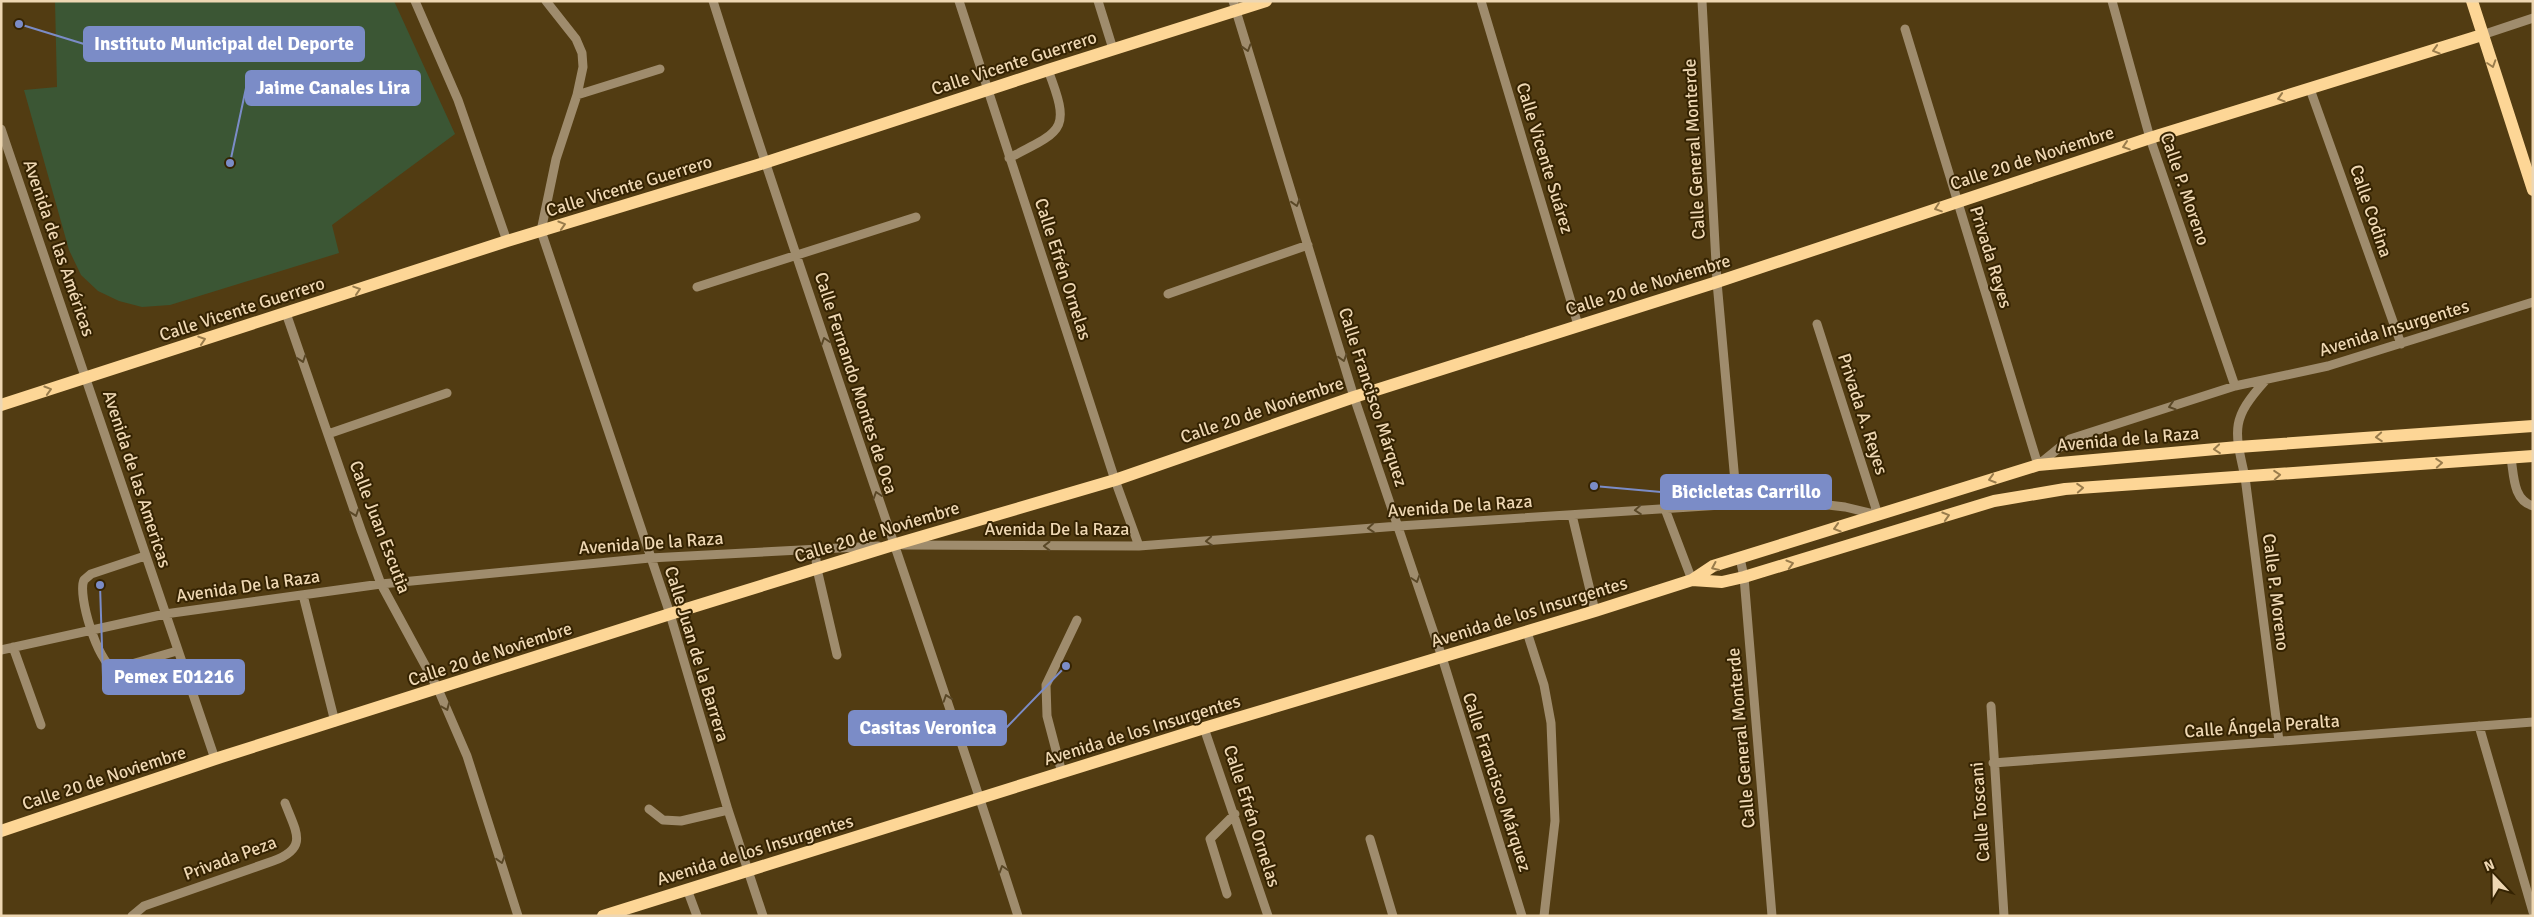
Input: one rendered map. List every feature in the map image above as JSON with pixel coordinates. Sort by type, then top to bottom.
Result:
[{"type":"main road","name":"Calle Vicente Guerrero","points":[[1,405],[507,241],[764,163],[1114,48],[1234,6],[1266,1]]},
{"type":"main road","points":[[2472,1],[2533,190]]},
{"type":"main road","name":"Calle 20 de Noviembre","points":[[1,830],[215,759],[670,614],[893,545],[1115,480],[1354,397],[1717,282],[2150,138],[2482,35]]},
{"type":"main road","name":"Avenida de la Raza","points":[[1740,558],[2038,465],[2238,447],[2533,426]]},
{"type":"main road","points":[[1744,577],[2003,499],[2066,489],[2533,456]]},
{"type":"main road","name":"Avenida de los Insurgentes","points":[[603,916],[1204,728],[1595,611],[1692,580],[1713,566],[1740,558]]},
{"type":"main road","name":"Avenida de los Insurgentes","points":[[1692,580],[1722,582],[1744,577]]},
{"type":"street","points":[[415,1],[458,100],[507,241]]},
{"type":"street","points":[[541,231],[556,158],[577,95],[583,67],[582,53],[576,39],[546,1]]},
{"type":"street","name":"Calle Fernando Montes de Oca","points":[[713,1],[764,163],[980,798],[1018,916]]},
{"type":"street","name":"Calle Efrén Ornelas","points":[[959,1],[1115,480],[1139,546]]},
{"type":"street","points":[[1098,1],[1114,48]]},
{"type":"street","name":"Calle Vicente Suárez","points":[[1481,1],[1578,325]]},
{"type":"street","name":"Calle General Monterde","points":[[1702,1],[1717,282],[1737,504]]},
{"type":"street","name":"Calle P. Moreno","points":[[2112,1],[2150,138],[2235,386]]},
{"type":"street","name":"Calle Francisco Márquez","points":[[1234,6],[1354,397],[1442,658],[1522,916]]},
{"type":"street","name":"Calle 20 de Noviembre","points":[[2482,35],[2533,18]]},
{"type":"street","name":"Privada Reyes","points":[[1905,29],[2038,465]]},
{"type":"street","points":[[577,95],[660,69]]},
{"type":"street","points":[[1009,158],[1049,138],[1060,125],[1061,104],[1048,70]]},
{"type":"street","name":"Calle Codina","points":[[2310,89],[2400,344]]},
{"type":"street","name":"Avenida de las Américas","points":[[1,129],[86,378]]},
{"type":"street","points":[[697,287],[916,217]]},
{"type":"street","name":"Calle Juan de la Barrera","points":[[541,231],[670,614],[728,810],[763,916]]},
{"type":"street","points":[[1168,294],[1308,245]]},
{"type":"street","name":"Avenida Insurgentes","points":[[2038,465],[2070,439],[2235,386],[2328,366],[2533,302]]},
{"type":"street","name":"Calle Juan Escutia","points":[[286,313],[381,584],[438,689],[467,756],[518,916]]},
{"type":"street","name":"Privada A. Reyes","points":[[1817,324],[1878,515]]},
{"type":"street","name":"Avenida de las Americas","points":[[86,378],[176,651],[215,759]]},
{"type":"street","points":[[2238,447],[2237,425],[2239,414],[2264,381]]},
{"type":"street","points":[[328,434],[447,393]]},
{"type":"street","name":"Calle P. Moreno","points":[[2238,447],[2245,477],[2278,741]]},
{"type":"street","points":[[2511,458],[2517,493],[2524,503],[2533,506]]},
{"type":"street","name":"Avenida De la Raza","points":[[1,650],[165,614],[303,594],[381,584],[650,558],[893,545],[1139,546],[1399,526],[1737,504],[1811,503],[1845,507],[1878,515]]},
{"type":"street","points":[[1664,509],[1692,580]]},
{"type":"street","points":[[1572,515],[1595,611]]},
{"type":"street","points":[[815,550],[817,569],[837,655]]},
{"type":"street","points":[[145,556],[91,574],[84,580],[81,594],[91,629],[105,662],[114,669],[176,651]]},
{"type":"street","name":"Calle General Monterde","points":[[1740,558],[1744,577],[1772,916]]},
{"type":"street","points":[[303,594],[335,722]]},
{"type":"street","points":[[1062,772],[1047,716],[1046,685],[1077,620]]},
{"type":"street","points":[[1527,632],[1544,685],[1551,724],[1555,820],[1544,916]]},
{"type":"street","points":[[13,647],[41,725]]},
{"type":"street","name":"Calle Toscani","points":[[1990,706],[2004,916]]},
{"type":"street","name":"Calle Ángela Peralta","points":[[1993,763],[2533,722]]},
{"type":"street","points":[[2479,726],[2533,912]]},
{"type":"street","name":"Calle Efrén Ornelas","points":[[1204,728],[1235,814],[1268,916]]},
{"type":"street","name":"Privada Peza","points":[[132,916],[144,906],[273,862],[294,852],[298,845],[297,835],[285,804]]},
{"type":"street","points":[[649,809],[663,820],[681,821],[728,810]]},
{"type":"street","points":[[1227,894],[1210,838],[1235,814]]},
{"type":"street","points":[[1370,839],[1393,916]]},
{"type":"street","points":[[687,889],[697,916]]},
{"type":"green space","points":[[55,1],[394,1],[455,134],[332,225],[339,253],[170,305],[142,307],[119,301],[98,291],[81,275],[69,250],[24,90],[57,87]]},
{"type":"place","name":"Instituto Municipal del Deporte","points":[[19,24]]},
{"type":"place","name":"Jaime Canales Lira","points":[[230,163]]},
{"type":"place","name":"Bicicletas Carrillo","points":[[1594,486]]},
{"type":"place","name":"Pemex E01216","points":[[100,585]]},
{"type":"place","name":"Casitas Veronica","points":[[1066,666]]}]
